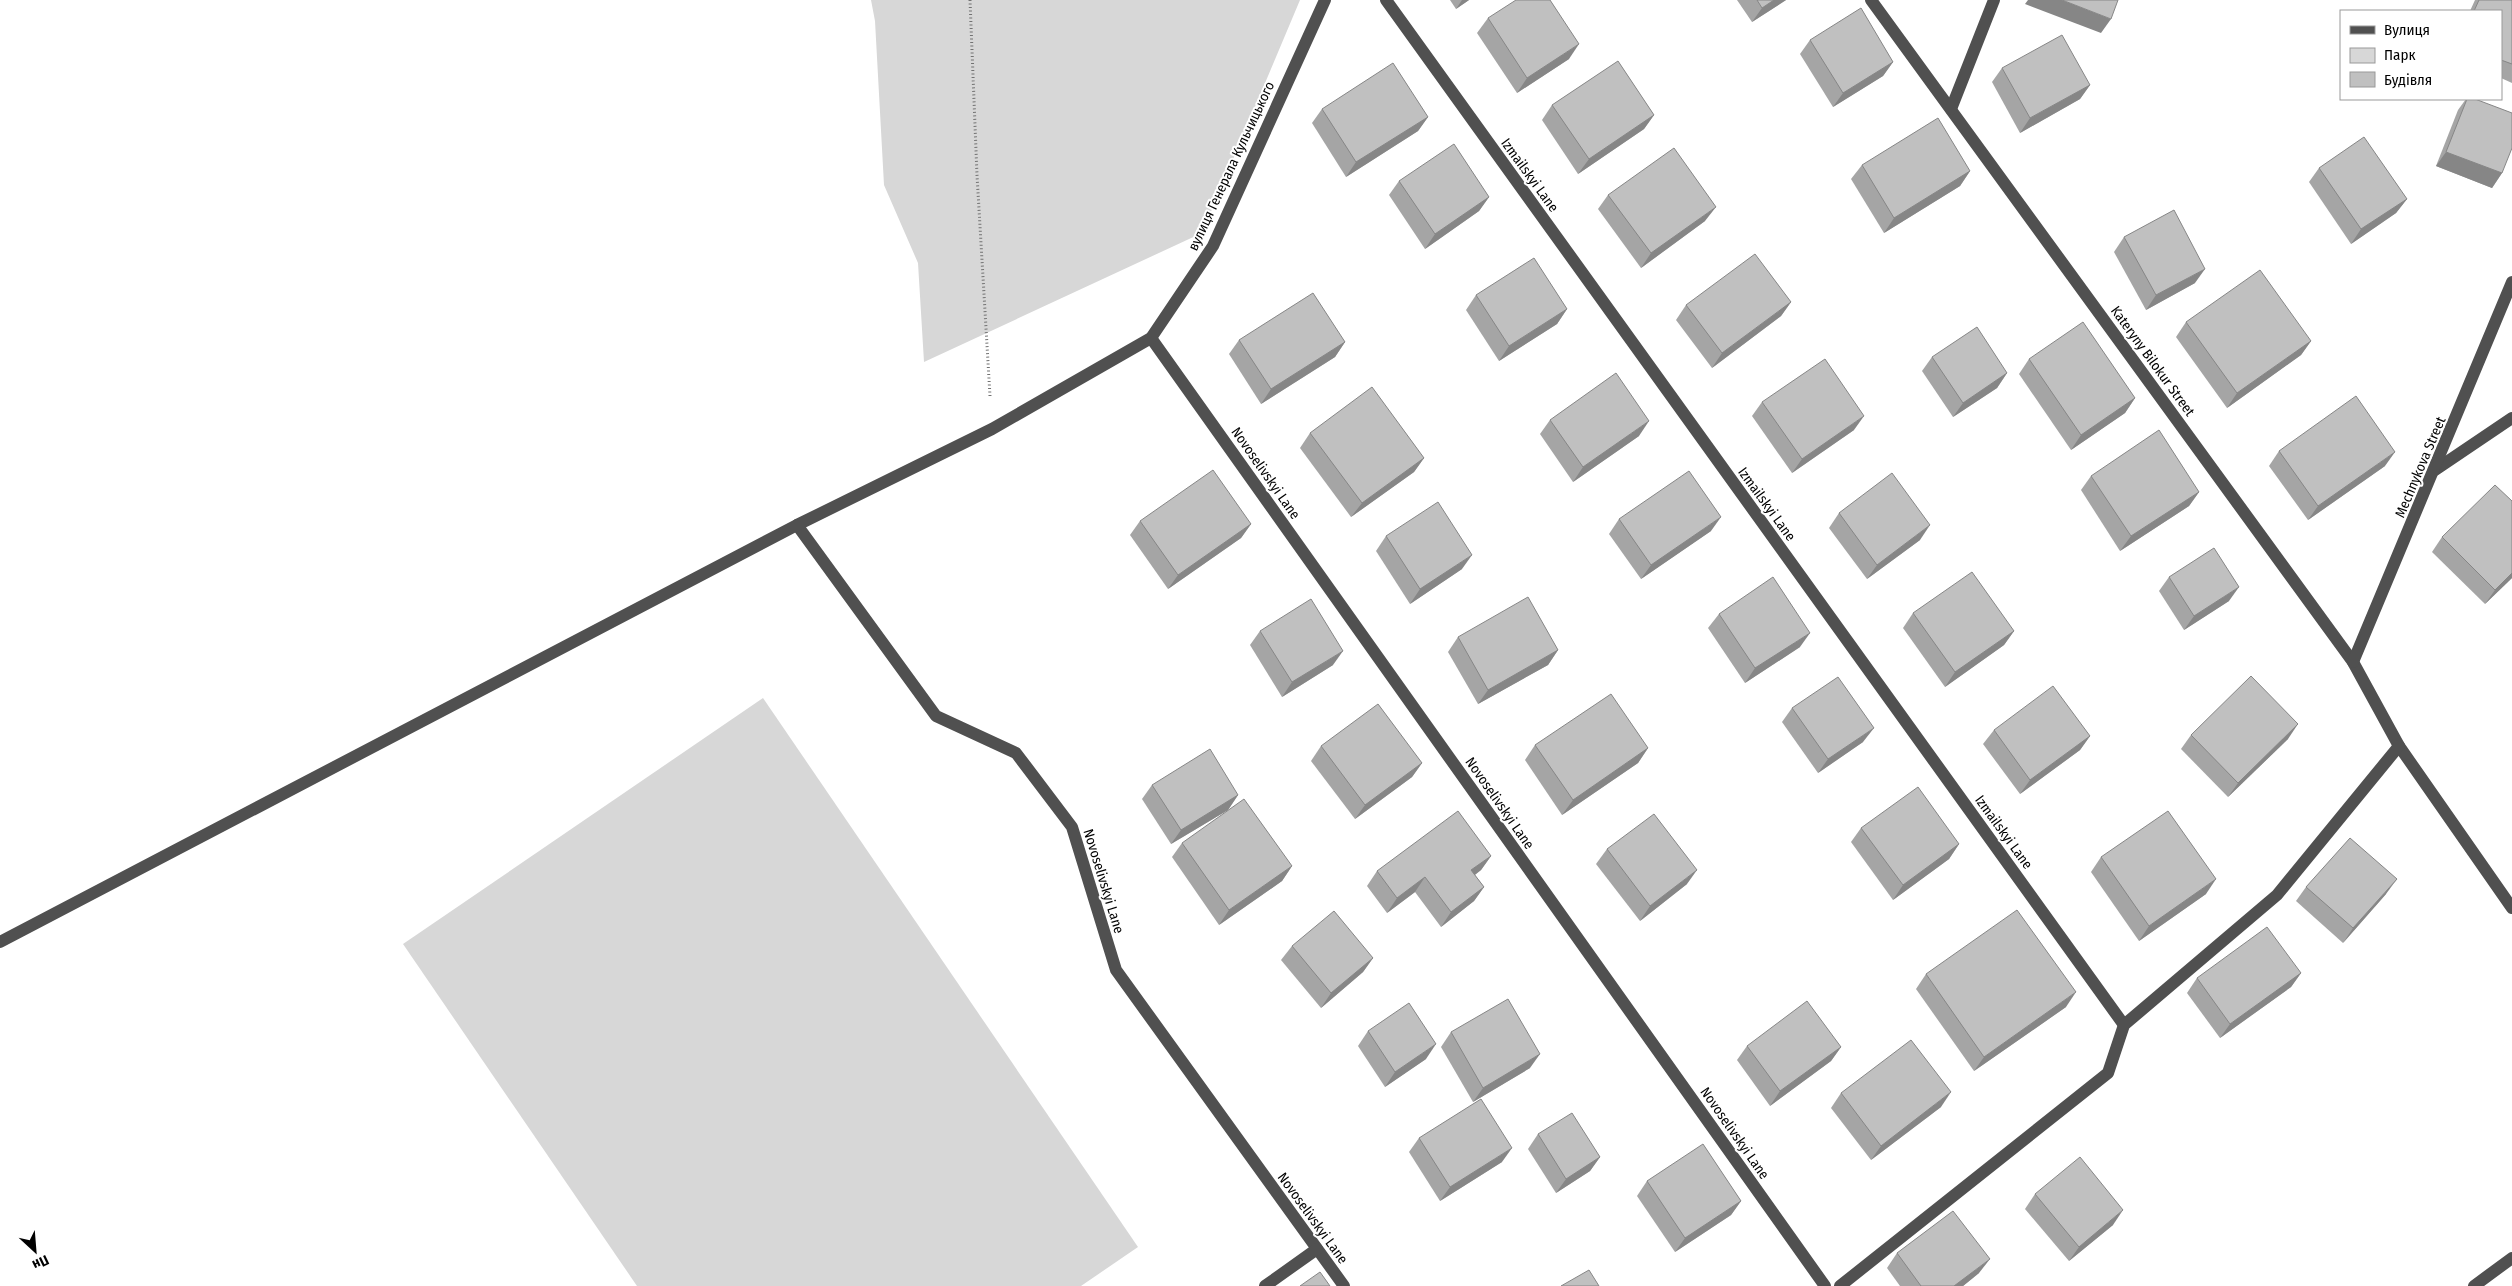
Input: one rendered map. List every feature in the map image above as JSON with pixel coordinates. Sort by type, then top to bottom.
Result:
[{"type":"street","name":"вулиця Генерала Кульчицького","points":[[1151,338],[1213,246],[1325,0]]},
{"type":"street","name":"Izmailskyi Lane","points":[[1386,0],[2124,1025]]},
{"type":"street","name":"Kateryny Bilokur Street","points":[[1871,0],[2353,662],[2399,746],[2512,908]]},
{"type":"street","points":[[1952,109],[1994,0]]},
{"type":"street","name":"Mechnykova Street","points":[[2353,662],[2435,470],[2512,282]]},
{"type":"street","points":[[0,942],[797,525],[992,429],[1151,338]]},
{"type":"street","name":"Novoselivskyi Lane","points":[[1151,338],[1825,1286]]},
{"type":"street","points":[[2435,470],[2512,418]]},
{"type":"street","name":"Novoselivskyi Lane","points":[[797,525],[936,716],[1016,754],[1072,827],[1116,970],[1344,1286]]},
{"type":"street","points":[[1840,1286],[2108,1073],[2124,1025],[2277,895],[2399,746]]},
{"type":"street","points":[[1265,1286],[1317,1249]]},
{"type":"street","points":[[2474,1286],[2512,1258]]},
{"type":"path","points":[[970,0],[977,175],[992,429]]},
{"type":"green space","points":[[871,0],[1300,0],[1202,233],[924,362],[918,263],[884,185],[875,21]]},
{"type":"green space","points":[[763,698],[1138,1247],[1081,1286],[637,1286],[403,944]]},
{"type":"building","points":[[1516,0],[1550,0],[1579,44],[1527,78],[1488,18]]},
{"type":"building","points":[[1757,0],[1774,0],[1762,8]]},
{"type":"building","points":[[2062,0],[2118,0],[2111,19]]},
{"type":"building","points":[[2479,0],[2512,0],[2512,64],[2502,60],[2502,10],[2474,10]]},
{"type":"building","points":[[1861,8],[1893,62],[1843,93],[1810,40]]},
{"type":"building","points":[[2062,35],[2090,85],[2030,118],[2002,68]]},
{"type":"building","points":[[1618,61],[1654,115],[1589,159],[1552,105]]},
{"type":"building","points":[[1393,63],[1428,117],[1356,162],[1322,109]]},
{"type":"building","points":[[2467,100],[2478,100],[2512,113],[2512,148],[2502,173],[2446,152]]},
{"type":"building","points":[[1938,118],[1970,171],[1894,218],[1862,165]]},
{"type":"building","points":[[2364,137],[2407,199],[2361,229],[2319,168]]},
{"type":"building","points":[[1454,144],[1489,197],[1435,234],[1399,181]]},
{"type":"building","points":[[1674,148],[1716,207],[1651,253],[1608,195]]},
{"type":"building","points":[[2174,210],[2205,269],[2156,295],[2124,237]]},
{"type":"building","points":[[1755,254],[1791,302],[1722,353],[1686,305]]},
{"type":"building","points":[[1534,258],[1567,309],[1509,346],[1476,295]]},
{"type":"building","points":[[2260,270],[2311,341],[2237,393],[2186,322]]},
{"type":"building","points":[[1313,293],[1345,342],[1271,389],[1239,340]]},
{"type":"building","points":[[2083,322],[2135,398],[2081,435],[2029,359]]},
{"type":"building","points":[[1977,327],[2007,373],[1963,403],[1932,357]]},
{"type":"building","points":[[1825,359],[1864,416],[1802,459],[1762,402]]},
{"type":"building","points":[[1616,373],[1649,421],[1583,467],[1550,420]]},
{"type":"building","points":[[1372,387],[1424,458],[1362,503],[1310,433]]},
{"type":"building","points":[[2356,396],[2395,452],[2318,506],[2279,451]]},
{"type":"building","points":[[2159,430],[2199,492],[2131,536],[2091,476]]},
{"type":"building","points":[[1213,470],[1251,524],[1178,575],[1140,521]]},
{"type":"building","points":[[1689,471],[1721,517],[1651,565],[1619,519]]},
{"type":"building","points":[[1892,473],[1930,525],[1877,565],[1839,513]]},
{"type":"building","points":[[2495,485],[2512,501],[2512,573],[2495,590],[2442,537]]},
{"type":"building","points":[[1438,502],[1472,555],[1420,589],[1386,536]]},
{"type":"building","points":[[2214,548],[2239,587],[2194,616],[2169,577]]},
{"type":"building","points":[[1972,572],[2014,631],[1955,672],[1913,613]]},
{"type":"building","points":[[1773,577],[1810,633],[1755,668],[1719,614]]},
{"type":"building","points":[[1528,597],[1558,650],[1488,690],[1458,637]]},
{"type":"building","points":[[1311,599],[1343,651],[1292,682],[1260,631]]},
{"type":"building","points":[[2251,676],[2298,724],[2238,783],[2191,735]]},
{"type":"building","points":[[1838,677],[1874,728],[1828,759],[1792,708]]},
{"type":"building","points":[[2053,686],[2090,736],[2030,780],[1994,730]]},
{"type":"building","points":[[1611,694],[1648,748],[1573,800],[1535,745]]},
{"type":"building","points":[[1378,704],[1422,763],[1365,805],[1321,746]]},
{"type":"building","points":[[1210,749],[1238,795],[1181,830],[1152,785]]},
{"type":"building","points":[[1918,787],[1959,844],[1903,885],[1861,828]]},
{"type":"building","points":[[1244,799],[1292,866],[1229,910],[1182,843]]},
{"type":"building","points":[[1458,811],[1491,856],[1471,870],[1484,887],[1451,912],[1425,877],[1397,898],[1377,871]]},
{"type":"building","points":[[2168,811],[2216,879],[2149,926],[2101,857]]},
{"type":"building","points":[[1654,814],[1697,870],[1650,906],[1607,849]]},
{"type":"building","points":[[2350,838],[2397,879],[2353,928],[2306,887]]},
{"type":"building","points":[[2017,910],[2076,992],[1984,1057],[1926,974]]},
{"type":"building","points":[[1334,911],[1373,958],[1331,993],[1292,946]]},
{"type":"building","points":[[2267,927],[2301,973],[2230,1024],[2197,978]]},
{"type":"building","points":[[1508,999],[1540,1054],[1483,1088],[1451,1032]]},
{"type":"building","points":[[1807,1001],[1841,1047],[1780,1091],[1747,1046]]},
{"type":"building","points":[[1409,1003],[1436,1044],[1395,1072],[1368,1031]]},
{"type":"building","points":[[1911,1040],[1951,1092],[1881,1146],[1841,1093]]},
{"type":"building","points":[[1481,1099],[1512,1148],[1450,1187],[1419,1138]]},
{"type":"building","points":[[1572,1113],[1600,1157],[1566,1179],[1538,1134]]},
{"type":"building","points":[[1703,1144],[1741,1201],[1685,1238],[1647,1181]]},
{"type":"building","points":[[2080,1157],[2123,1210],[2079,1247],[2035,1194]]},
{"type":"building","points":[[1953,1211],[1990,1259],[1954,1286],[1921,1286],[1897,1253]]},
{"type":"building","points":[[1589,1270],[1599,1286],[1561,1286]]},
{"type":"building","points":[[1320,1272],[1330,1286],[1300,1286]]}]
